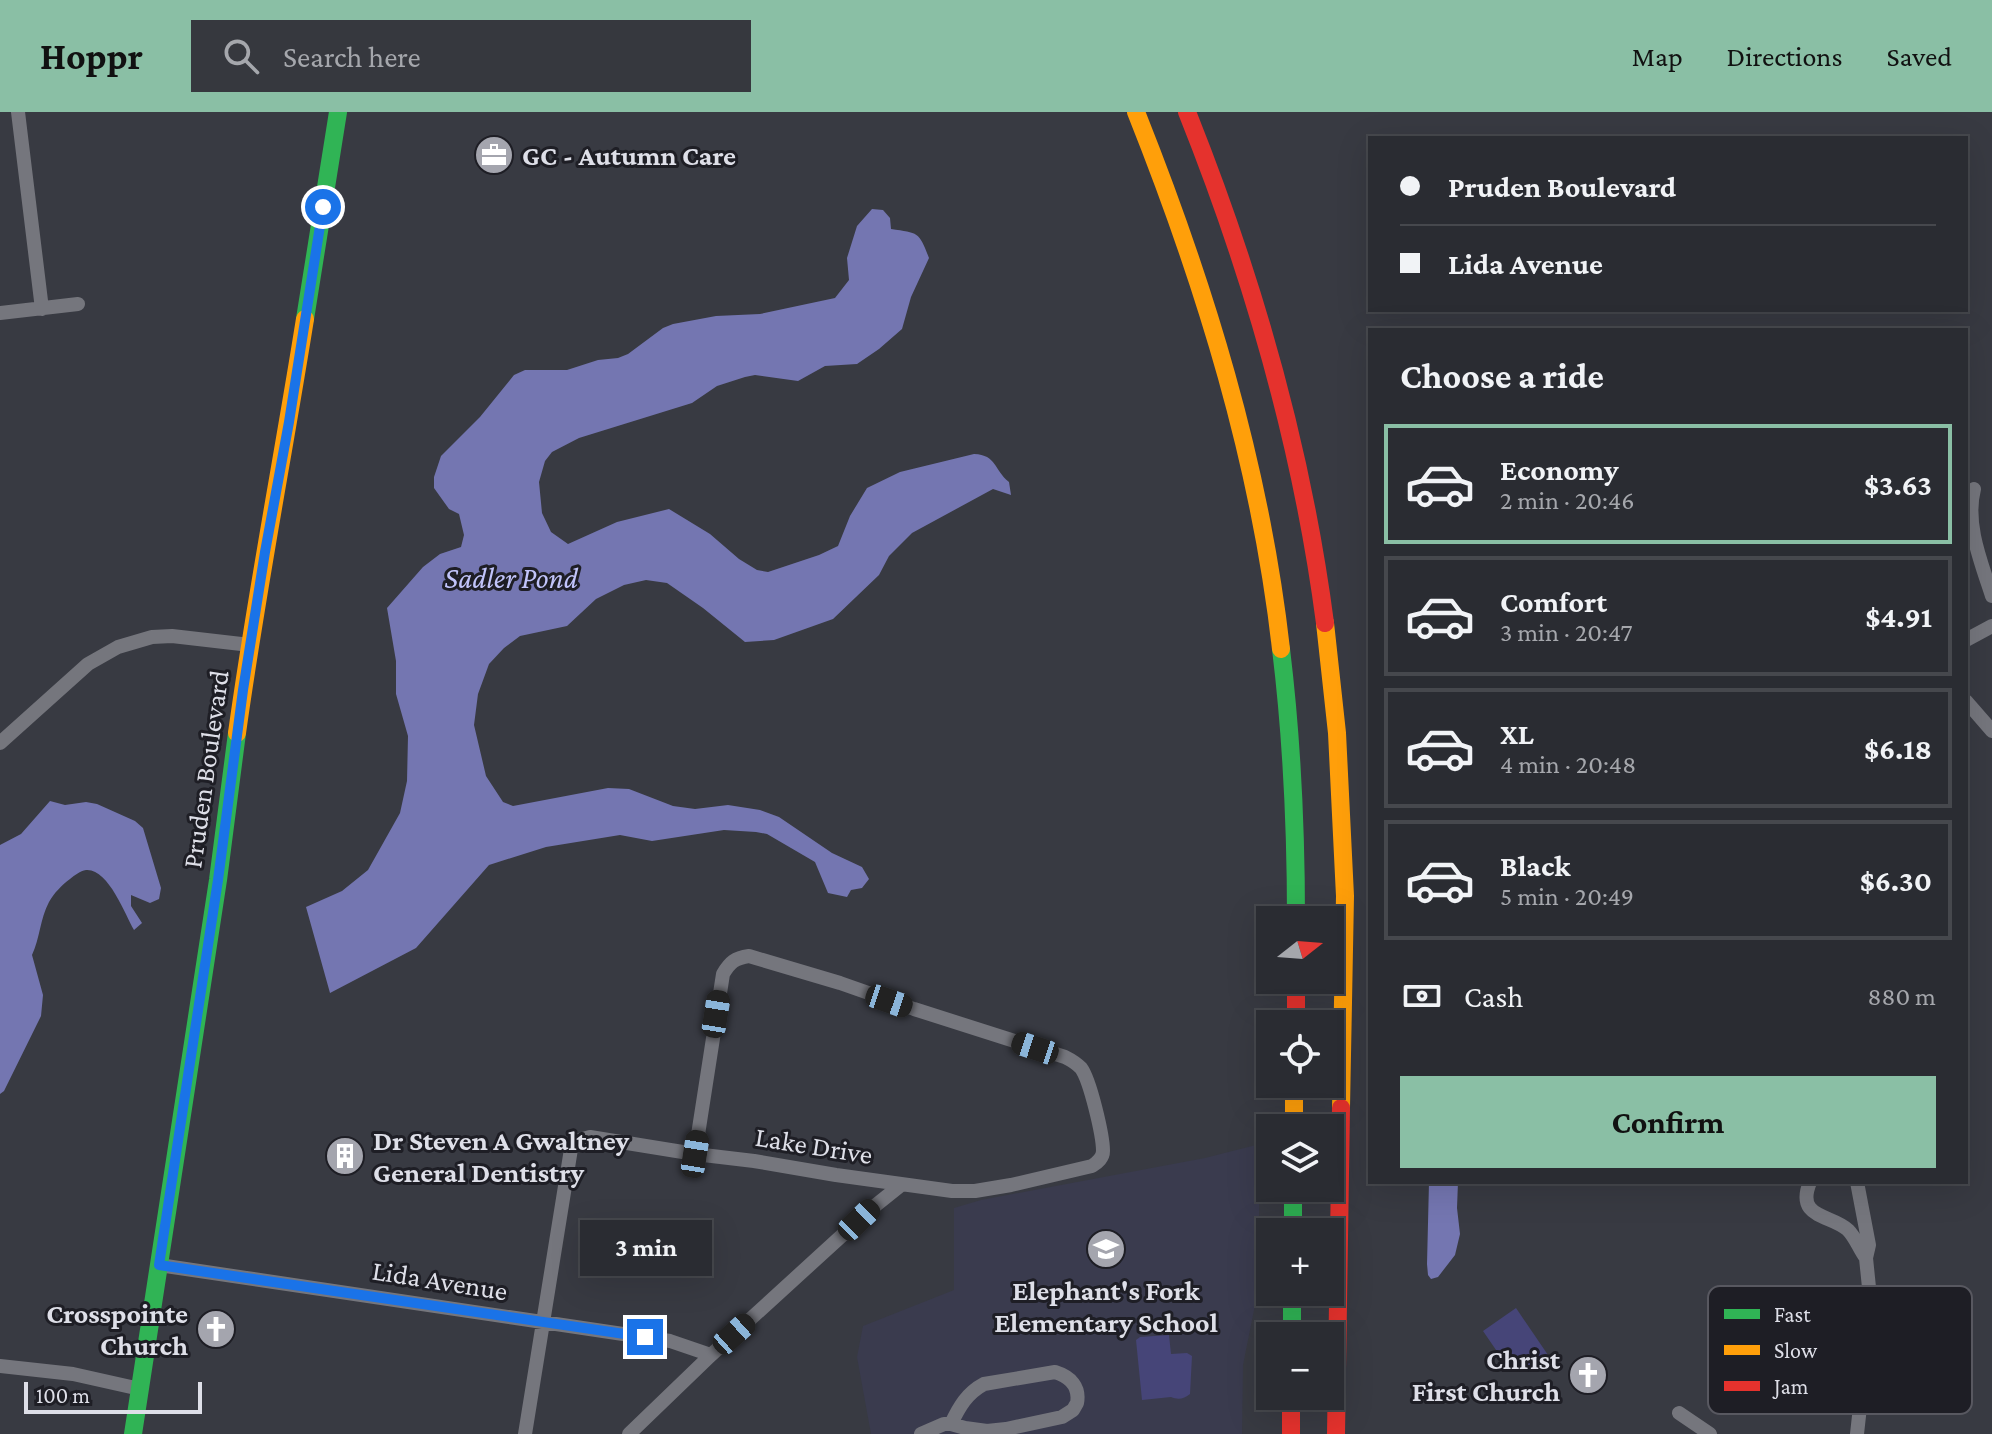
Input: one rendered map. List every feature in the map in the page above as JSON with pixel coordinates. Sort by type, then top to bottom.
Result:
[{"type":"main road","name":"Pruden Boulevard","points":[[133,1434],[218,880],[250,645],[338,112]]},
{"type":"main road","points":[[1136,112],[1182,231],[1216,337],[1262,525],[1287,701],[1295,804],[1296,906]]},
{"type":"main road","points":[[1187,112],[1235,238],[1280,392],[1310,527],[1332,679],[1345,896],[1336,1434]]},
{"type":"main road","points":[[1291,1410],[1291,1434]]},
{"type":"street","points":[[18,112],[42,309]]},
{"type":"street","points":[[0,313],[78,304]]},
{"type":"street","points":[[1974,489],[1971,524],[1992,596]]},
{"type":"street","points":[[1968,639],[1992,626]]},
{"type":"street","points":[[0,743],[88,664],[118,647],[152,637],[172,636],[250,645]]},
{"type":"street","points":[[1968,703],[1992,731]]},
{"type":"street","name":"Lake Drive","points":[[543,1323],[571,1149],[576,1141],[590,1137],[695,1154],[754,1161],[901,1185],[952,1191],[1011,1185],[1092,1166],[1101,1158],[1103,1151],[1087,1078],[1065,1057],[749,956],[740,957],[728,965],[720,987],[695,1154]]},
{"type":"street","points":[[1809,1184],[1807,1201],[1812,1209],[1818,1216],[1847,1228],[1866,1258]]},
{"type":"street","points":[[1857,1184],[1869,1245],[1866,1258],[1869,1286]]},
{"type":"street","points":[[629,1434],[711,1355],[901,1185]]},
{"type":"street","name":"Lida Avenue","points":[[159,1265],[670,1341],[711,1355]]},
{"type":"street","points":[[525,1434],[543,1323]]},
{"type":"street","points":[[0,1366],[73,1374],[140,1389]]},
{"type":"street","points":[[921,1434],[944,1424],[997,1430],[1062,1417],[1077,1403],[1077,1389],[1072,1380],[1055,1372],[984,1384],[969,1394],[951,1424]]},
{"type":"street","points":[[1679,1413],[1710,1434]]},
{"type":"street","points":[[1857,1434],[1859,1414]]},
{"type":"shaded area","name":"Elephant's Fork Elementary School","points":[[1256,1145],[1256,1202],[1259,1202],[1259,1218],[1256,1218],[1256,1300],[1243,1365],[1242,1434],[871,1434],[857,1357],[863,1326],[954,1290],[954,1208],[981,1200],[1205,1158]]},
{"type":"shaded area","points":[[1516,1308],[1548,1355],[1527,1370],[1518,1358],[1507,1366],[1483,1331]]},
{"type":"shaded area","points":[[1169,1335],[1171,1354],[1187,1353],[1192,1356],[1190,1394],[1181,1398],[1142,1400],[1136,1340]]},
{"type":"water","name":"Sadler Pond","points":[[872,209],[883,210],[890,218],[891,229],[917,235],[929,258],[911,297],[902,329],[857,364],[825,366],[798,381],[755,375],[745,377],[717,386],[692,403],[579,438],[552,452],[545,461],[539,482],[542,513],[551,532],[568,544],[617,522],[669,509],[710,534],[739,559],[757,570],[768,572],[838,546],[850,516],[867,488],[900,472],[974,454],[981,455],[991,460],[1009,482],[1011,495],[993,489],[912,533],[889,556],[879,575],[833,619],[774,640],[745,642],[667,583],[646,580],[624,585],[596,599],[567,626],[520,636],[504,648],[489,664],[478,694],[474,725],[486,776],[503,802],[513,806],[608,788],[629,789],[673,806],[695,809],[728,805],[760,810],[779,817],[832,853],[862,867],[869,879],[862,888],[851,890],[847,897],[828,893],[815,862],[767,834],[756,832],[724,830],[652,841],[620,835],[546,847],[489,865],[416,948],[330,993],[306,907],[342,891],[368,870],[400,813],[407,781],[408,736],[396,694],[396,661],[387,608],[423,567],[440,554],[461,547],[464,535],[459,514],[449,509],[434,488],[441,456],[480,417],[514,375],[525,370],[567,370],[598,360],[618,358],[673,324],[716,316],[760,314],[835,298],[849,280],[847,258],[857,226]]},
{"type":"water","points":[[50,801],[65,805],[97,804],[135,821],[143,828],[161,888],[159,899],[150,903],[131,895],[131,906],[142,923],[134,930],[115,893],[94,871],[78,873],[53,895],[32,955],[43,995],[41,1016],[0,1094],[0,845],[21,834]]},
{"type":"water","points":[[1429,1184],[1458,1184],[1460,1234],[1455,1255],[1438,1277],[1431,1279],[1427,1264]]},
{"type":"traffic: fast","points":[[305,319],[338,112]]},
{"type":"traffic: fast","points":[[1281,649],[1293,784],[1296,906]]},
{"type":"traffic: fast","points":[[133,1434],[218,880],[237,733]]},
{"type":"traffic: fast","points":[[1293,1202],[1293,1218]]},
{"type":"traffic: fast","points":[[1292,1306],[1292,1322]]},
{"type":"traffic: slow","points":[[1136,112],[1185,243],[1226,376],[1259,511],[1281,649]]},
{"type":"traffic: slow","points":[[237,733],[305,319]]},
{"type":"traffic: slow","points":[[1325,623],[1337,733],[1345,896],[1341,1108]]},
{"type":"traffic: slow","points":[[1294,1098],[1294,1114]]},
{"type":"traffic: jam","points":[[1187,112],[1233,237],[1272,363],[1303,492],[1325,623]]},
{"type":"traffic: jam","points":[[1296,994],[1296,1010]]},
{"type":"traffic: jam","points":[[1336,1434],[1341,1108]]},
{"type":"traffic: jam","points":[[1291,1410],[1291,1434]]},
{"type":"place","name":"GC - Autumn Care","points":[[494,155]]},
{"type":"place","name":"Dr Steven A Gwaltney General Dentistry","points":[[345,1156]]},
{"type":"place","name":"Elephant's Fork Elementary School","points":[[1106,1249]]},
{"type":"place","name":"Crosspointe Church","points":[[216,1329]]},
{"type":"place","name":"Christ First Church","points":[[1588,1375]]},
{"type":"route","points":[[323,207],[243,690],[218,880],[159,1265],[645,1337]]}]
